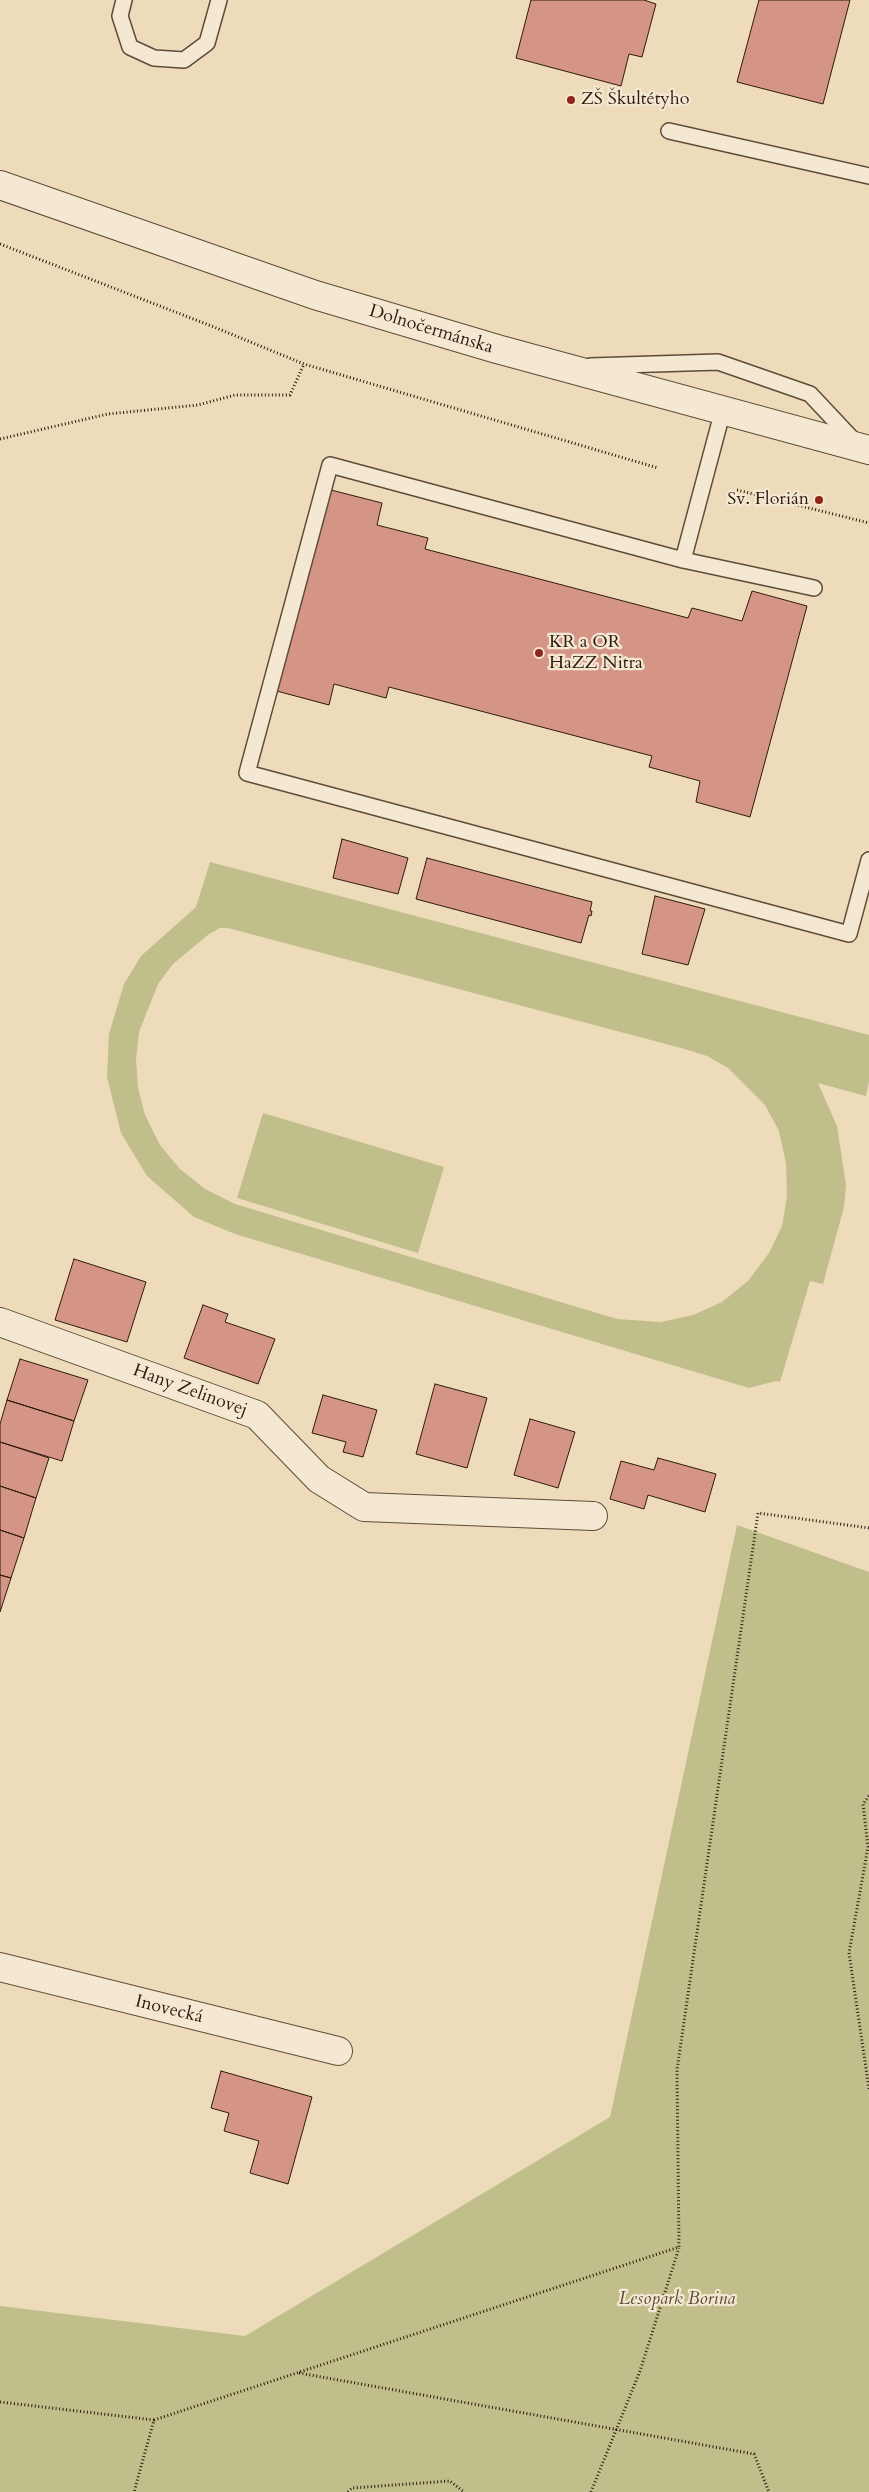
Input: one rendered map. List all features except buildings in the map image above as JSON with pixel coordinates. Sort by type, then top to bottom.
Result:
[{"type":"street","name":"Dolnočermánska","points":[[0,186],[315,295],[563,367],[864,449]]},
{"type":"street","name":"Hany Zelinovej","points":[[0,1322],[257,1415],[319,1478],[364,1507],[593,1516]]},
{"type":"street","name":"Inovecká","points":[[0,1967],[338,2051]]},
{"type":"lane","points":[[124,0],[120,16],[130,47],[154,58],[184,60],[208,43],[219,0]]},
{"type":"lane","points":[[669,131],[869,176]]},
{"type":"lane","points":[[563,367],[718,362],[810,394],[864,449]]},
{"type":"lane","points":[[683,560],[723,410]]},
{"type":"lane","points":[[814,588],[683,560],[330,466],[247,773],[849,934],[869,860]]},
{"type":"path","points":[[0,244],[304,364],[658,468]]},
{"type":"path","points":[[0,439],[108,414],[198,405],[236,396],[290,395],[304,364]]},
{"type":"path","points":[[737,490],[869,523]]},
{"type":"path","points":[[591,2492],[640,2371],[679,2247],[677,2070],[758,1513],[869,1528]]},
{"type":"path","points":[[869,1796],[863,1804],[868,1847],[849,1953],[869,2089]]},
{"type":"path","points":[[0,2402],[154,2420],[679,2247]]},
{"type":"path","points":[[299,2373],[754,2454],[769,2492]]},
{"type":"path","points":[[134,2492],[154,2420]]},
{"type":"path","points":[[348,2492],[352,2488],[450,2481],[464,2492]]},
{"type":"green space","points":[[210,862],[869,1035],[869,1081],[866,1096],[818,1083],[837,1126],[846,1185],[844,1207],[823,1284],[810,1281],[780,1382],[776,1381],[749,1388],[235,1234],[194,1217],[147,1176],[121,1133],[107,1077],[109,1034],[124,984],[141,956],[196,907]],"holes":[[[220,928],[228,928],[681,1048],[707,1056],[728,1068],[765,1105],[779,1131],[786,1163],[787,1196],[782,1226],[769,1253],[748,1281],[722,1302],[693,1315],[661,1322],[617,1319],[235,1204],[205,1189],[180,1169],[160,1145],[145,1115],[138,1088],[136,1059],[139,1032],[158,984],[173,964],[209,934]]]},
{"type":"green space","points":[[263,1113],[444,1167],[418,1253],[237,1198]]},
{"type":"green space","name":"Lesopark Borina","points":[[737,1525],[869,1572],[869,2492],[0,2492],[0,2306],[245,2336],[610,2117]]},
{"type":"place","name":"ZŠ Škultétyho","points":[[571,100]]},
{"type":"place","name":"Sv. Florián","points":[[819,500]]},
{"type":"place","name":"KR a OR HaZZ Nitra","points":[[539,653]]}]
